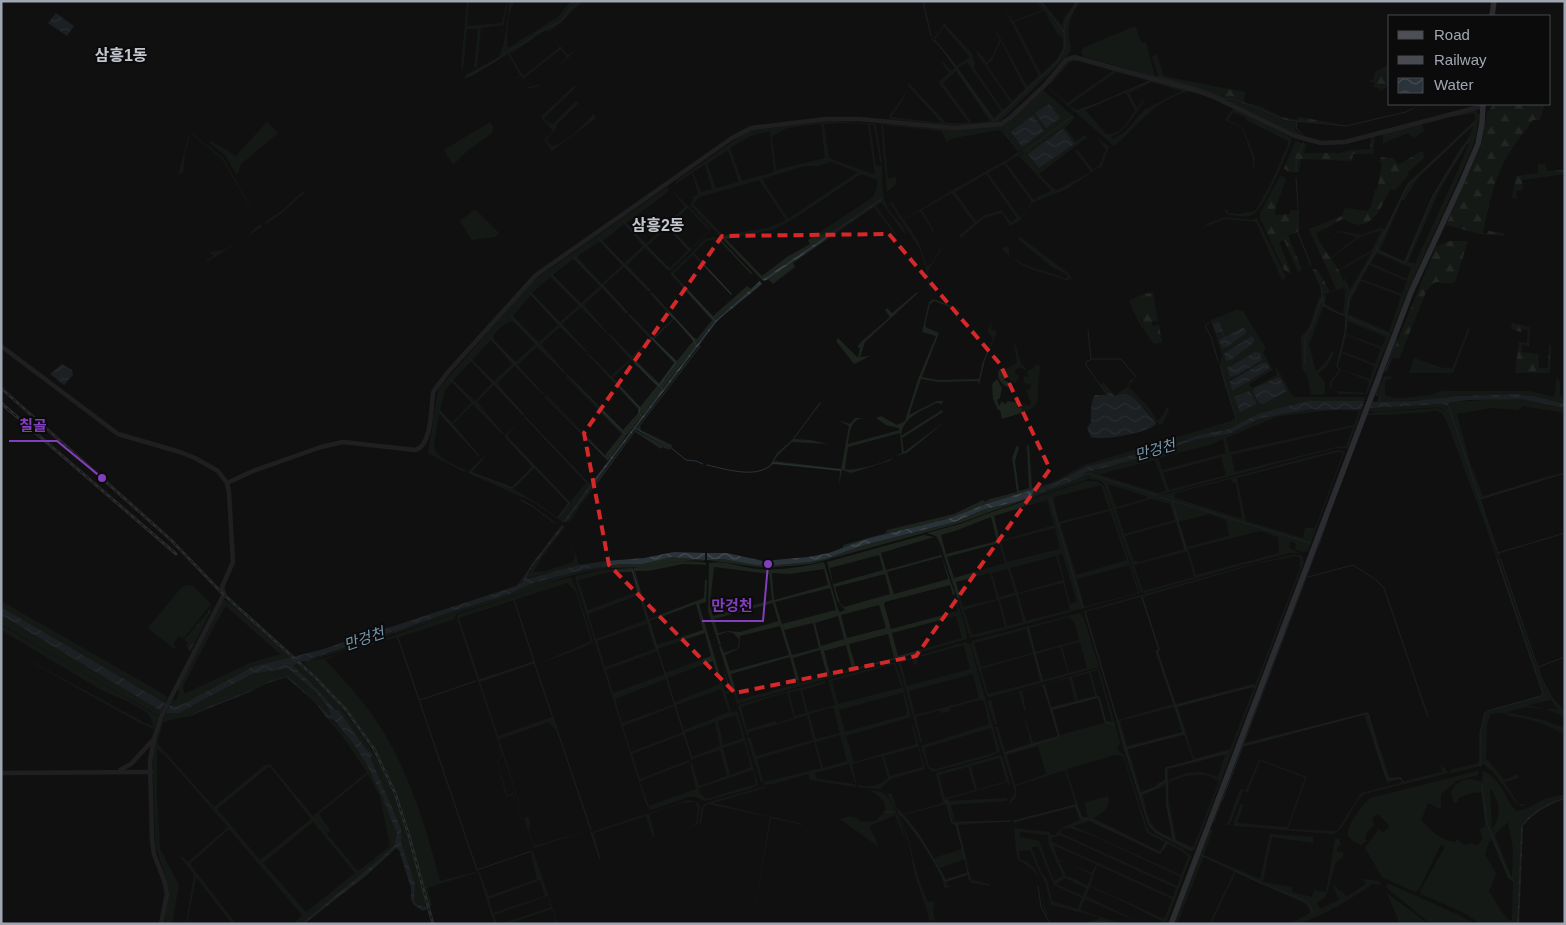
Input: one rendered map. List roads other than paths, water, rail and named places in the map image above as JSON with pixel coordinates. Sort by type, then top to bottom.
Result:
[{"type":"main road","points":[[1492,15],[1494,1]]},
{"type":"main road","points":[[1171,924],[1415,280],[1475,151],[1480,136],[1483,105]]},
{"type":"street","points":[[227,483],[287,459],[343,442],[419,449],[426,442],[435,388],[528,282],[732,138],[751,128],[826,119],[859,119],[955,128],[1001,124],[1044,86],[1066,60],[1074,57],[1200,92],[1295,136],[1322,144],[1345,142],[1483,105]]},
{"type":"street","points":[[1,346],[118,434],[195,458],[218,471],[227,483],[232,562],[222,587],[224,594],[162,715],[151,750],[152,840],[154,854],[167,894],[161,924]]},
{"type":"street","points":[[119,771],[131,764],[154,739]]},
{"type":"street","points":[[1,773],[151,772]]},
{"type":"water","points":[[56,13],[74,26],[67,36],[48,23]]},
{"type":"water","points":[[1049,104],[1060,118],[1046,128],[1035,113]]},
{"type":"water","points":[[1033,115],[1044,131],[1022,147],[1011,132]]},
{"type":"water","points":[[1063,129],[1074,144],[1039,168],[1028,154]]},
{"type":"water","points":[[882,198],[882,200],[765,281],[762,280]]},
{"type":"water","points":[[760,281],[762,284],[718,320],[566,522],[563,522],[714,322]]},
{"type":"water","points":[[1219,322],[1225,337],[1243,327],[1247,332],[1227,347],[1222,348],[1219,340],[1224,337],[1221,331],[1216,333],[1213,324]]},
{"type":"water","points":[[1252,336],[1255,341],[1252,344],[1231,360],[1226,361],[1225,353]]},
{"type":"water","points":[[1255,352],[1260,353],[1262,360],[1239,374],[1229,377],[1227,368]]},
{"type":"water","points":[[1266,362],[1269,369],[1232,391],[1230,381]]},
{"type":"water","points":[[62,364],[72,370],[73,375],[64,385],[50,374]]},
{"type":"water","points":[[1279,377],[1287,391],[1263,404],[1259,403],[1253,392],[1254,388]]},
{"type":"water","points":[[1249,391],[1256,404],[1240,412],[1234,397]]},
{"type":"water","points":[[1107,393],[1111,393],[1115,397],[1124,394],[1130,395],[1156,423],[1155,425],[1143,431],[1124,436],[1091,437],[1087,428],[1091,422],[1093,398],[1095,395],[1107,395]]},
{"type":"water","points":[[1517,394],[1565,404],[1565,408],[1522,399],[1468,400],[1449,403],[1447,406],[1444,404],[1370,408],[1372,402]]},
{"type":"water","points":[[1307,401],[1364,401],[1362,409],[1311,409],[1258,419],[1229,434],[1198,439],[1112,466],[1086,472],[1083,476],[1065,484],[1015,502],[985,509],[955,522],[864,545],[825,559],[768,566],[723,559],[707,560],[707,553],[727,553],[763,561],[829,553],[866,539],[947,519],[989,503],[1057,482],[1086,467],[1181,442],[1198,435],[1229,429],[1258,414]]},
{"type":"water","points":[[562,525],[564,526],[529,571],[527,579],[579,565],[644,558],[674,552],[705,553],[705,560],[672,557],[643,564],[621,564],[587,569],[533,583],[509,594],[451,612],[397,631],[396,633],[395,631],[310,659],[310,661],[302,661],[293,666],[318,690],[335,710],[340,712],[367,751],[373,754],[370,757],[401,828],[401,842],[415,884],[414,901],[428,909],[423,911],[414,905],[411,900],[411,888],[399,850],[396,848],[368,874],[304,924],[301,924],[394,845],[397,834],[383,798],[366,763],[353,743],[334,720],[326,717],[316,703],[286,677],[192,715],[255,689],[267,682],[286,676],[289,677],[329,715],[331,714],[323,700],[288,668],[252,674],[179,713],[166,713],[170,705],[183,704],[252,667],[320,650],[516,586],[522,582],[531,565]]},
{"type":"water","points":[[1,607],[165,703],[161,711],[1,615]]},
{"type":"water","points":[[1565,798],[1542,810],[1523,826],[1519,924],[1517,924],[1521,827],[1540,808]]},
{"type":"waterway","points":[[1,2],[12,1]]},
{"type":"waterway","points":[[465,78],[526,42],[537,33],[560,22],[572,7],[580,1]]},
{"type":"waterway","points":[[923,1],[931,36]]},
{"type":"waterway","points":[[1039,1],[1064,32]]},
{"type":"waterway","points":[[932,39],[943,50],[994,121],[1058,61],[1065,47],[1064,30],[1066,21],[1078,1]]},
{"type":"waterway","points":[[1156,76],[1203,90],[1225,99],[1232,99],[1286,120],[1346,126],[1406,112],[1414,108]]},
{"type":"waterway","points":[[1077,111],[1150,81]]},
{"type":"waterway","points":[[1025,151],[1073,116]]},
{"type":"waterway","points":[[1297,122],[1296,128],[1303,135]]},
{"type":"waterway","points":[[1331,387],[1331,382],[1340,370],[1337,366],[1345,333],[1349,297],[1376,250],[1407,186],[1475,123]]},
{"type":"waterway","points":[[1005,134],[1022,153]]},
{"type":"waterway","points":[[1376,250],[1405,263],[1433,196],[1470,137]]},
{"type":"waterway","points":[[1296,172],[1296,163],[1304,142]]},
{"type":"waterway","points":[[1296,178],[1298,207]]},
{"type":"waterway","points":[[686,207],[667,225],[689,250]]},
{"type":"waterway","points":[[1298,210],[1298,232]]},
{"type":"waterway","points":[[624,222],[669,270]]},
{"type":"waterway","points":[[1298,233],[1311,265]]},
{"type":"waterway","points":[[599,239],[649,291]]},
{"type":"waterway","points":[[692,252],[731,294]]},
{"type":"waterway","points":[[574,257],[627,312]]},
{"type":"waterway","points":[[1305,364],[1305,338],[1313,323],[1322,297],[1321,286],[1313,269]]},
{"type":"waterway","points":[[672,273],[715,321]]},
{"type":"waterway","points":[[551,274],[607,333]]},
{"type":"waterway","points":[[530,293],[587,352]]},
{"type":"waterway","points":[[651,293],[692,337],[696,345]]},
{"type":"waterway","points":[[1323,297],[1323,305],[1331,310],[1389,335]]},
{"type":"waterway","points":[[510,315],[565,373]]},
{"type":"waterway","points":[[629,315],[676,362],[659,386]]},
{"type":"waterway","points":[[1209,323],[1205,326],[1211,337],[1218,361]]},
{"type":"waterway","points":[[1088,330],[1091,359]]},
{"type":"waterway","points":[[609,334],[650,378],[663,389]]},
{"type":"waterway","points":[[490,337],[543,394]]},
{"type":"waterway","points":[[1385,372],[1397,339]]},
{"type":"waterway","points":[[589,355],[640,408],[639,412],[642,416]]},
{"type":"waterway","points":[[470,359],[523,414]]},
{"type":"waterway","points":[[1107,395],[1086,365],[1086,362],[1092,359],[1121,359],[1136,377]]},
{"type":"waterway","points":[[1220,365],[1238,426]]},
{"type":"waterway","points":[[567,375],[626,435]]},
{"type":"waterway","points":[[1378,402],[1380,396],[1376,395],[1382,377]]},
{"type":"waterway","points":[[450,379],[503,434]]},
{"type":"waterway","points":[[545,397],[608,460]]},
{"type":"waterway","points":[[1448,405],[1499,556]]},
{"type":"waterway","points":[[440,412],[479,456]]},
{"type":"waterway","points":[[525,417],[590,485]]},
{"type":"waterway","points":[[634,428],[670,447],[686,460],[703,464]]},
{"type":"waterway","points":[[506,437],[569,503],[558,518]]},
{"type":"waterway","points":[[482,460],[469,472],[512,488],[534,467]]},
{"type":"waterway","points":[[707,465],[741,472],[759,471],[773,463],[841,470]]},
{"type":"waterway","points":[[1480,499],[1565,473]]},
{"type":"waterway","points":[[1084,474],[1091,474],[1156,495]]},
{"type":"waterway","points":[[1050,497],[1083,608]]},
{"type":"waterway","points":[[1160,497],[1310,543]]},
{"type":"waterway","points":[[521,500],[555,523]]},
{"type":"waterway","points":[[1172,501],[1186,550]]},
{"type":"waterway","points":[[1319,545],[1328,518]]},
{"type":"waterway","points":[[1498,553],[1565,533]]},
{"type":"waterway","points":[[1222,801],[1318,546]]},
{"type":"waterway","points":[[1500,558],[1542,680],[1552,698],[1565,713]]},
{"type":"waterway","points":[[1487,711],[1543,694],[1497,559]]},
{"type":"waterway","points":[[1308,577],[1353,565],[1375,579],[1384,588],[1428,717]]},
{"type":"waterway","points":[[632,569],[692,759]]},
{"type":"waterway","points":[[518,585],[529,570]]},
{"type":"waterway","points":[[1125,749],[1184,733],[1157,651],[1159,650],[1142,597]]},
{"type":"waterway","points":[[514,600],[534,661]]},
{"type":"waterway","points":[[1085,613],[1148,823],[1154,831],[1192,850]]},
{"type":"waterway","points":[[1028,627],[1042,681]]},
{"type":"waterway","points":[[397,635],[477,870],[532,851]]},
{"type":"waterway","points":[[1538,667],[1565,657]]},
{"type":"waterway","points":[[480,680],[534,662],[591,830]]},
{"type":"waterway","points":[[420,700],[476,681]]},
{"type":"waterway","points":[[1043,685],[1051,709],[1097,697],[1106,723],[1114,724]]},
{"type":"waterway","points":[[1175,706],[1254,686]]},
{"type":"waterway","points":[[1005,753],[1059,737],[1051,710]]},
{"type":"waterway","points":[[1480,766],[1480,734],[1485,712]]},
{"type":"waterway","points":[[1244,745],[1368,713],[1387,779],[1401,778],[1402,781]]},
{"type":"waterway","points":[[1140,794],[1157,787],[1166,780],[1166,768],[1228,752]]},
{"type":"waterway","points":[[1167,781],[1167,804],[1174,840]]},
{"type":"waterway","points":[[1482,785],[1487,824],[1509,877],[1513,880]]},
{"type":"waterway","points":[[946,800],[952,823],[955,824]]},
{"type":"waterway","points":[[1014,821],[1076,805],[1082,819],[1090,819],[1160,853],[1167,842]]},
{"type":"waterway","points":[[884,812],[893,812]]},
{"type":"waterway","points":[[898,813],[911,825],[945,881],[969,873]]},
{"type":"waterway","points":[[970,880],[956,823],[1011,821]]},
{"type":"waterway","points":[[591,832],[600,859]]},
{"type":"waterway","points":[[1201,855],[1263,884],[1306,901],[1314,913]]},
{"type":"waterway","points":[[1038,886],[1041,907],[1050,924]]},
{"type":"waterway","points":[[337,894],[344,889]]},
{"type":"waterway","points":[[1085,924],[1099,921],[1114,924]]},
{"type":"railway","points":[[1,388],[171,540],[221,592],[315,677],[347,711],[374,749],[395,793],[433,924]]},
{"type":"railway","points":[[1,403],[176,554]]},
{"type":"place","name":"칠골","points":[[102,478]]},
{"type":"place","name":"만겅천","points":[[768,564]]},
{"type":"district","name":"삼흥1동","points":[[121,55]]},
{"type":"district","name":"삼흥2동","points":[[658,225]]}]
